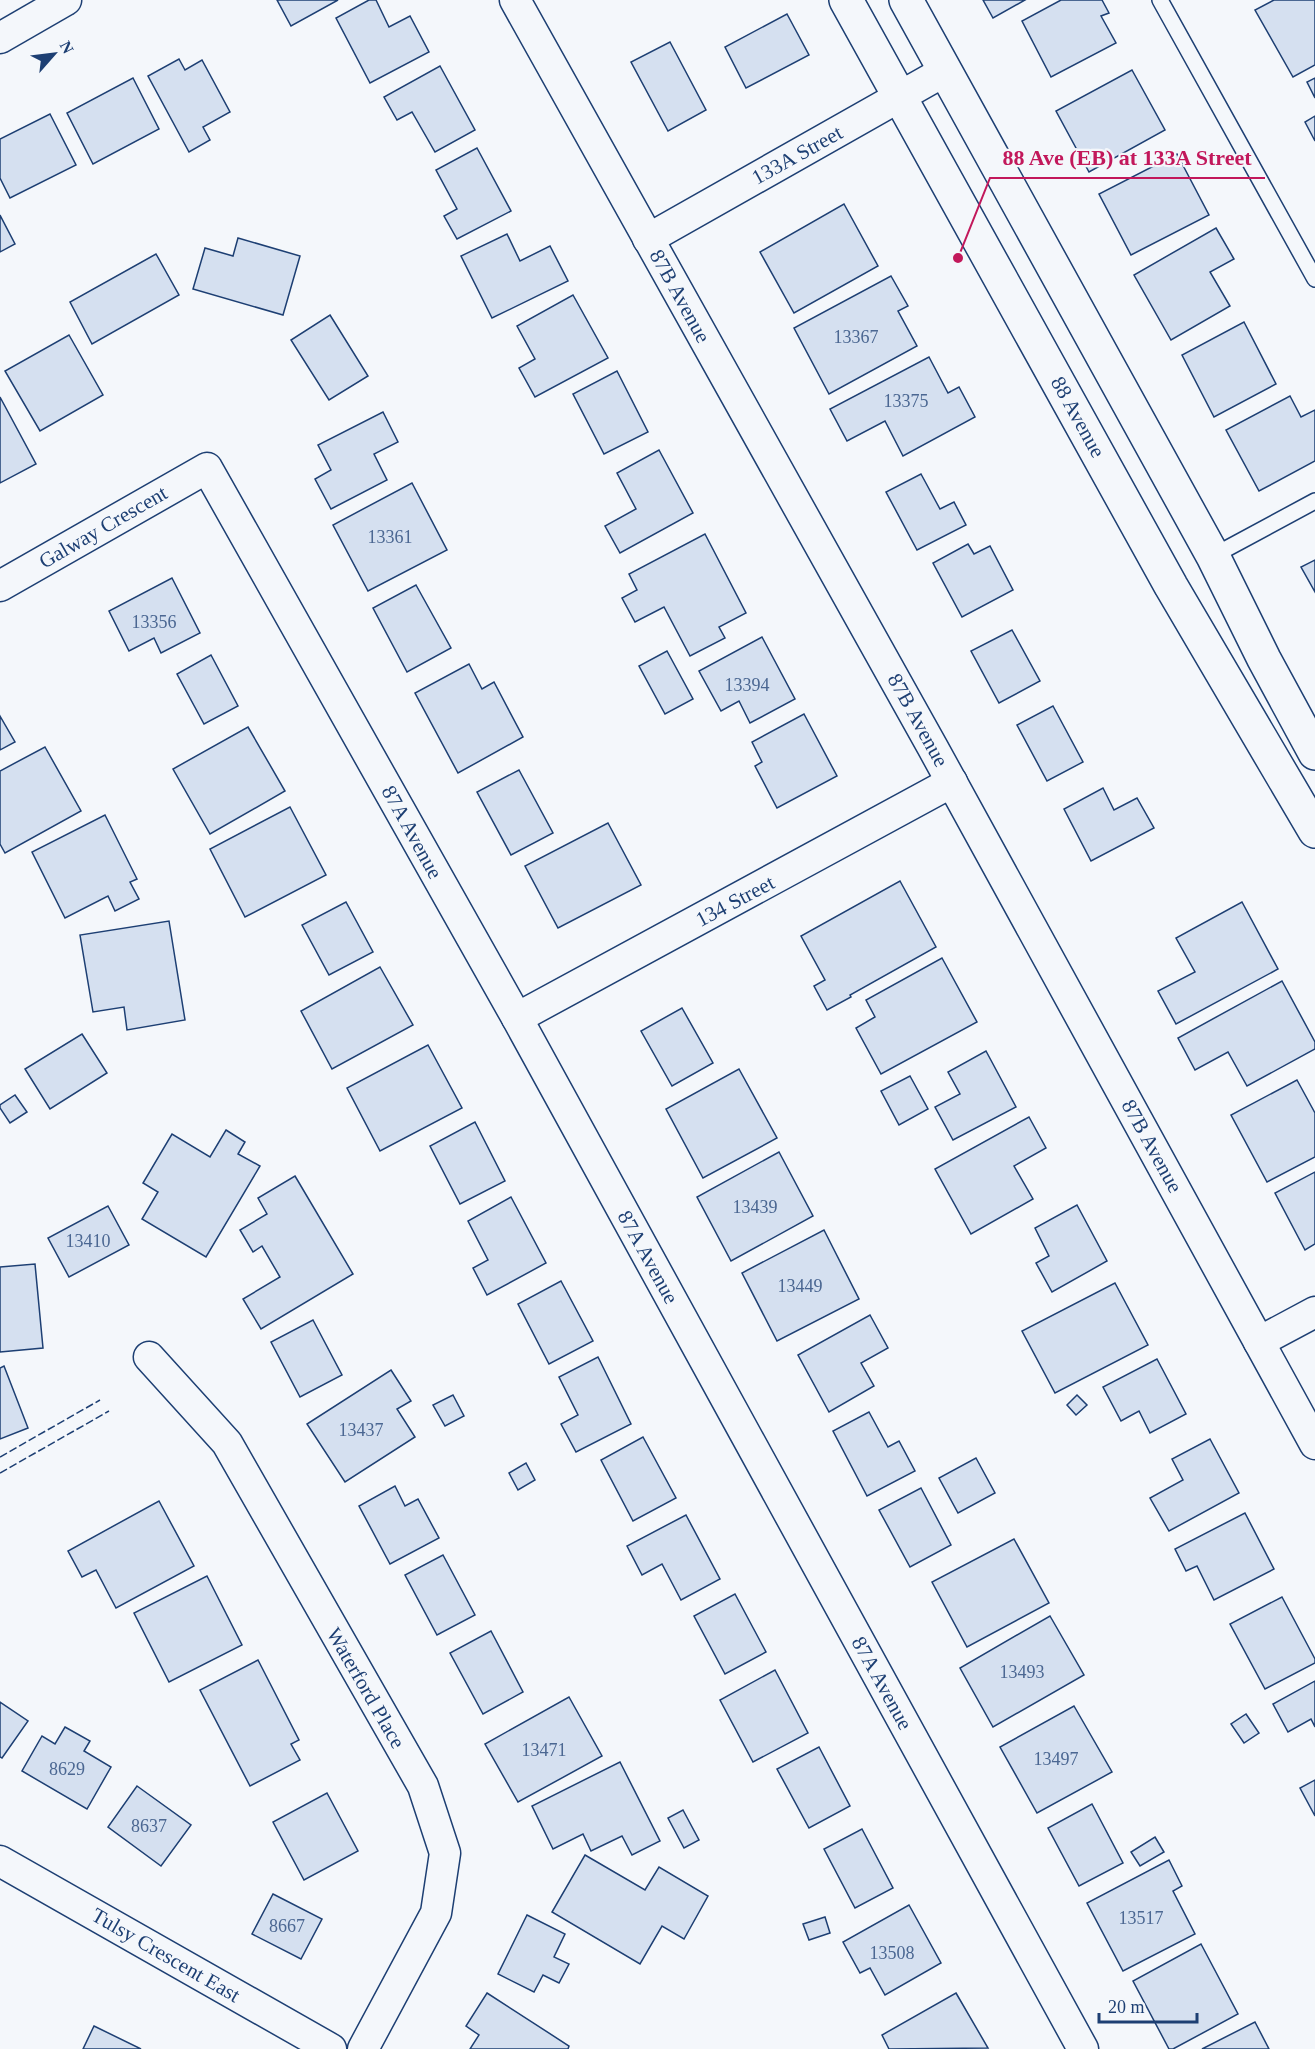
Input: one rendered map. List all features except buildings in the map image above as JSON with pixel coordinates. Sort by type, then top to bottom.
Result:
[{"type":"main road","name":"88 Avenue","points":[[846,0],[1171,586],[1315,831]]},
{"type":"main road","points":[[906,0],[1213,556],[1264,659],[1315,753]]},
{"type":"street","points":[[0,38],[66,0]]},
{"type":"street","name":"87B Avenue","points":[[515,0],[952,783],[1315,1444]]},
{"type":"street","name":"133A Street","points":[[648,239],[945,71]]},
{"type":"street","name":"Galway Crescent","points":[[0,586],[207,468]]},
{"type":"street","name":"87A Avenue","points":[[207,468],[517,1018],[1083,2049]]},
{"type":"street","name":"134 Street","points":[[517,1018],[952,783]]},
{"type":"street","points":[[1259,1342],[1315,1312]]},
{"type":"street","name":"Waterford Place","points":[[148,1357],[227,1443],[423,1786],[445,1853],[436,1913],[363,2049]]},
{"type":"street","name":"Tulsy Crescent East","points":[[0,1861],[331,2049]]},
{"type":"lane","points":[[1160,0],[1315,279]]},
{"type":"lane","points":[[1213,556],[1315,501]]},
{"type":"fence","points":[[0,1457],[100,1400]]},
{"type":"fence","points":[[0,1473],[109,1411]]},
{"type":"place","name":"88 Ave (EB) at 133A Street","points":[[958,258]]}]
